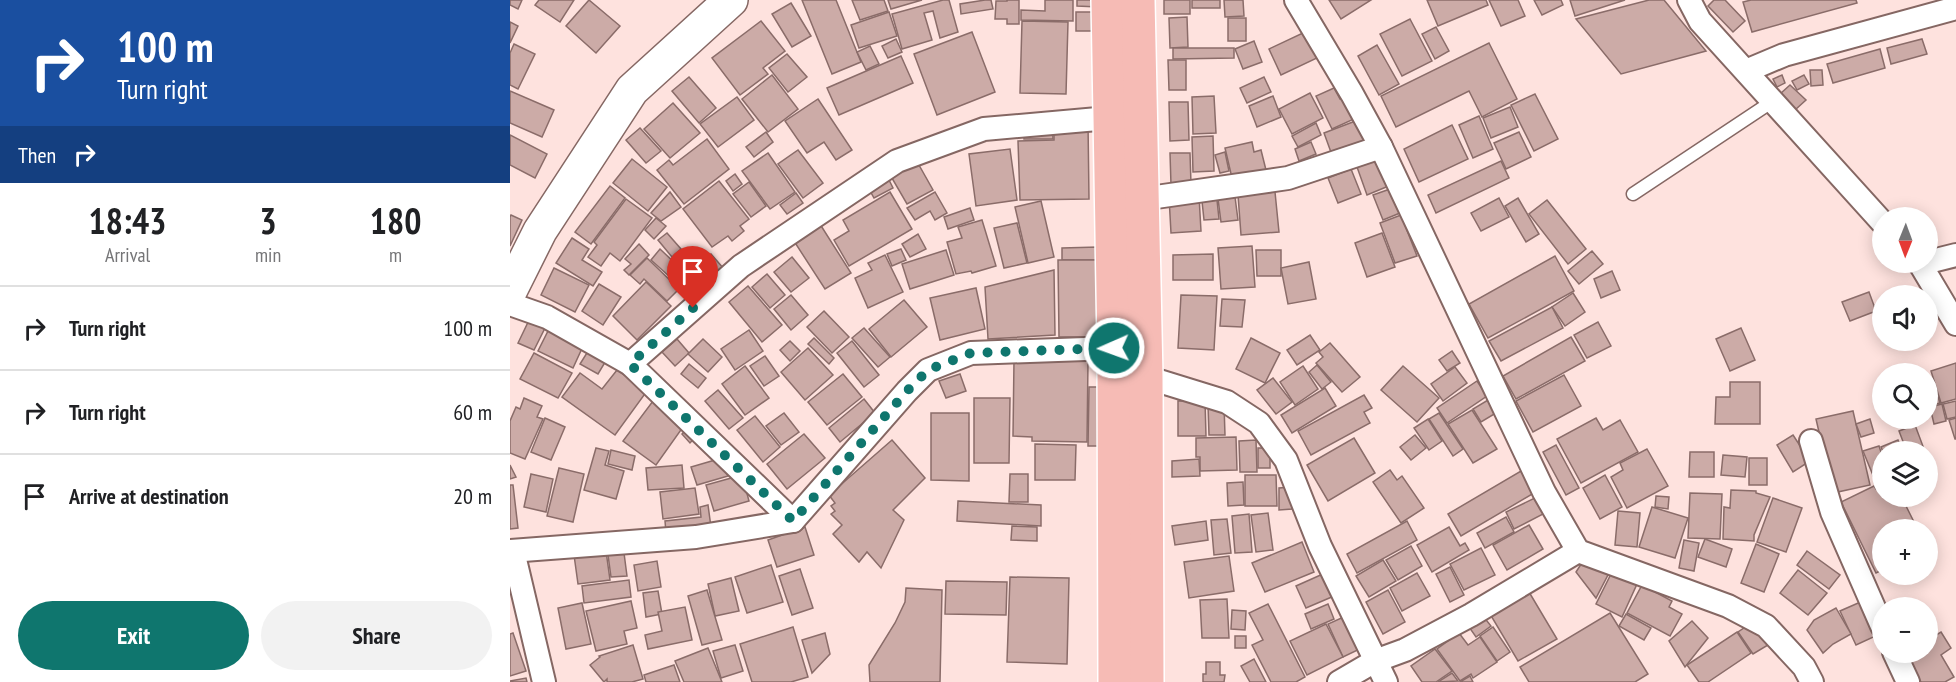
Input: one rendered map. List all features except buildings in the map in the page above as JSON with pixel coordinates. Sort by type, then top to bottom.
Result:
[{"type":"highway","points":[[1108,0],[1114,348],[1115,682]]},
{"type":"highway","points":[[1138,0],[1146,377],[1147,682]]},
{"type":"street","points":[[731,0],[632,90],[540,231],[511,289],[548,317],[630,364],[793,521]]},
{"type":"street","points":[[1296,0],[1381,147],[1544,492],[1578,551],[1728,606],[1766,626],[1808,675],[1826,682]]},
{"type":"street","points":[[1689,0],[1700,21],[1872,211]]},
{"type":"street","points":[[1746,71],[1784,55],[1956,8]]},
{"type":"street","points":[[630,364],[741,266],[897,161],[984,129],[1109,118]]},
{"type":"street","points":[[1142,199],[1288,178],[1381,147]]},
{"type":"street","points":[[1938,259],[1956,255]]},
{"type":"street","points":[[1926,273],[1956,324]]},
{"type":"street","points":[[544,682],[511,551],[696,537],[793,521],[928,370],[971,353],[1114,348]]},
{"type":"street","points":[[1146,377],[1227,402],[1259,423],[1286,460],[1320,546],[1386,682]]},
{"type":"street","points":[[1811,441],[1832,512],[1872,603]]},
{"type":"street","points":[[1339,682],[1375,661],[1405,650],[1471,615],[1578,551]]},
{"type":"street","points":[[1899,663],[1908,682]]},
{"type":"lane","points":[[1633,194],[1773,101]]},
{"type":"route","points":[[693,308],[630,364],[793,521],[928,370],[971,353],[1114,348]]}]
